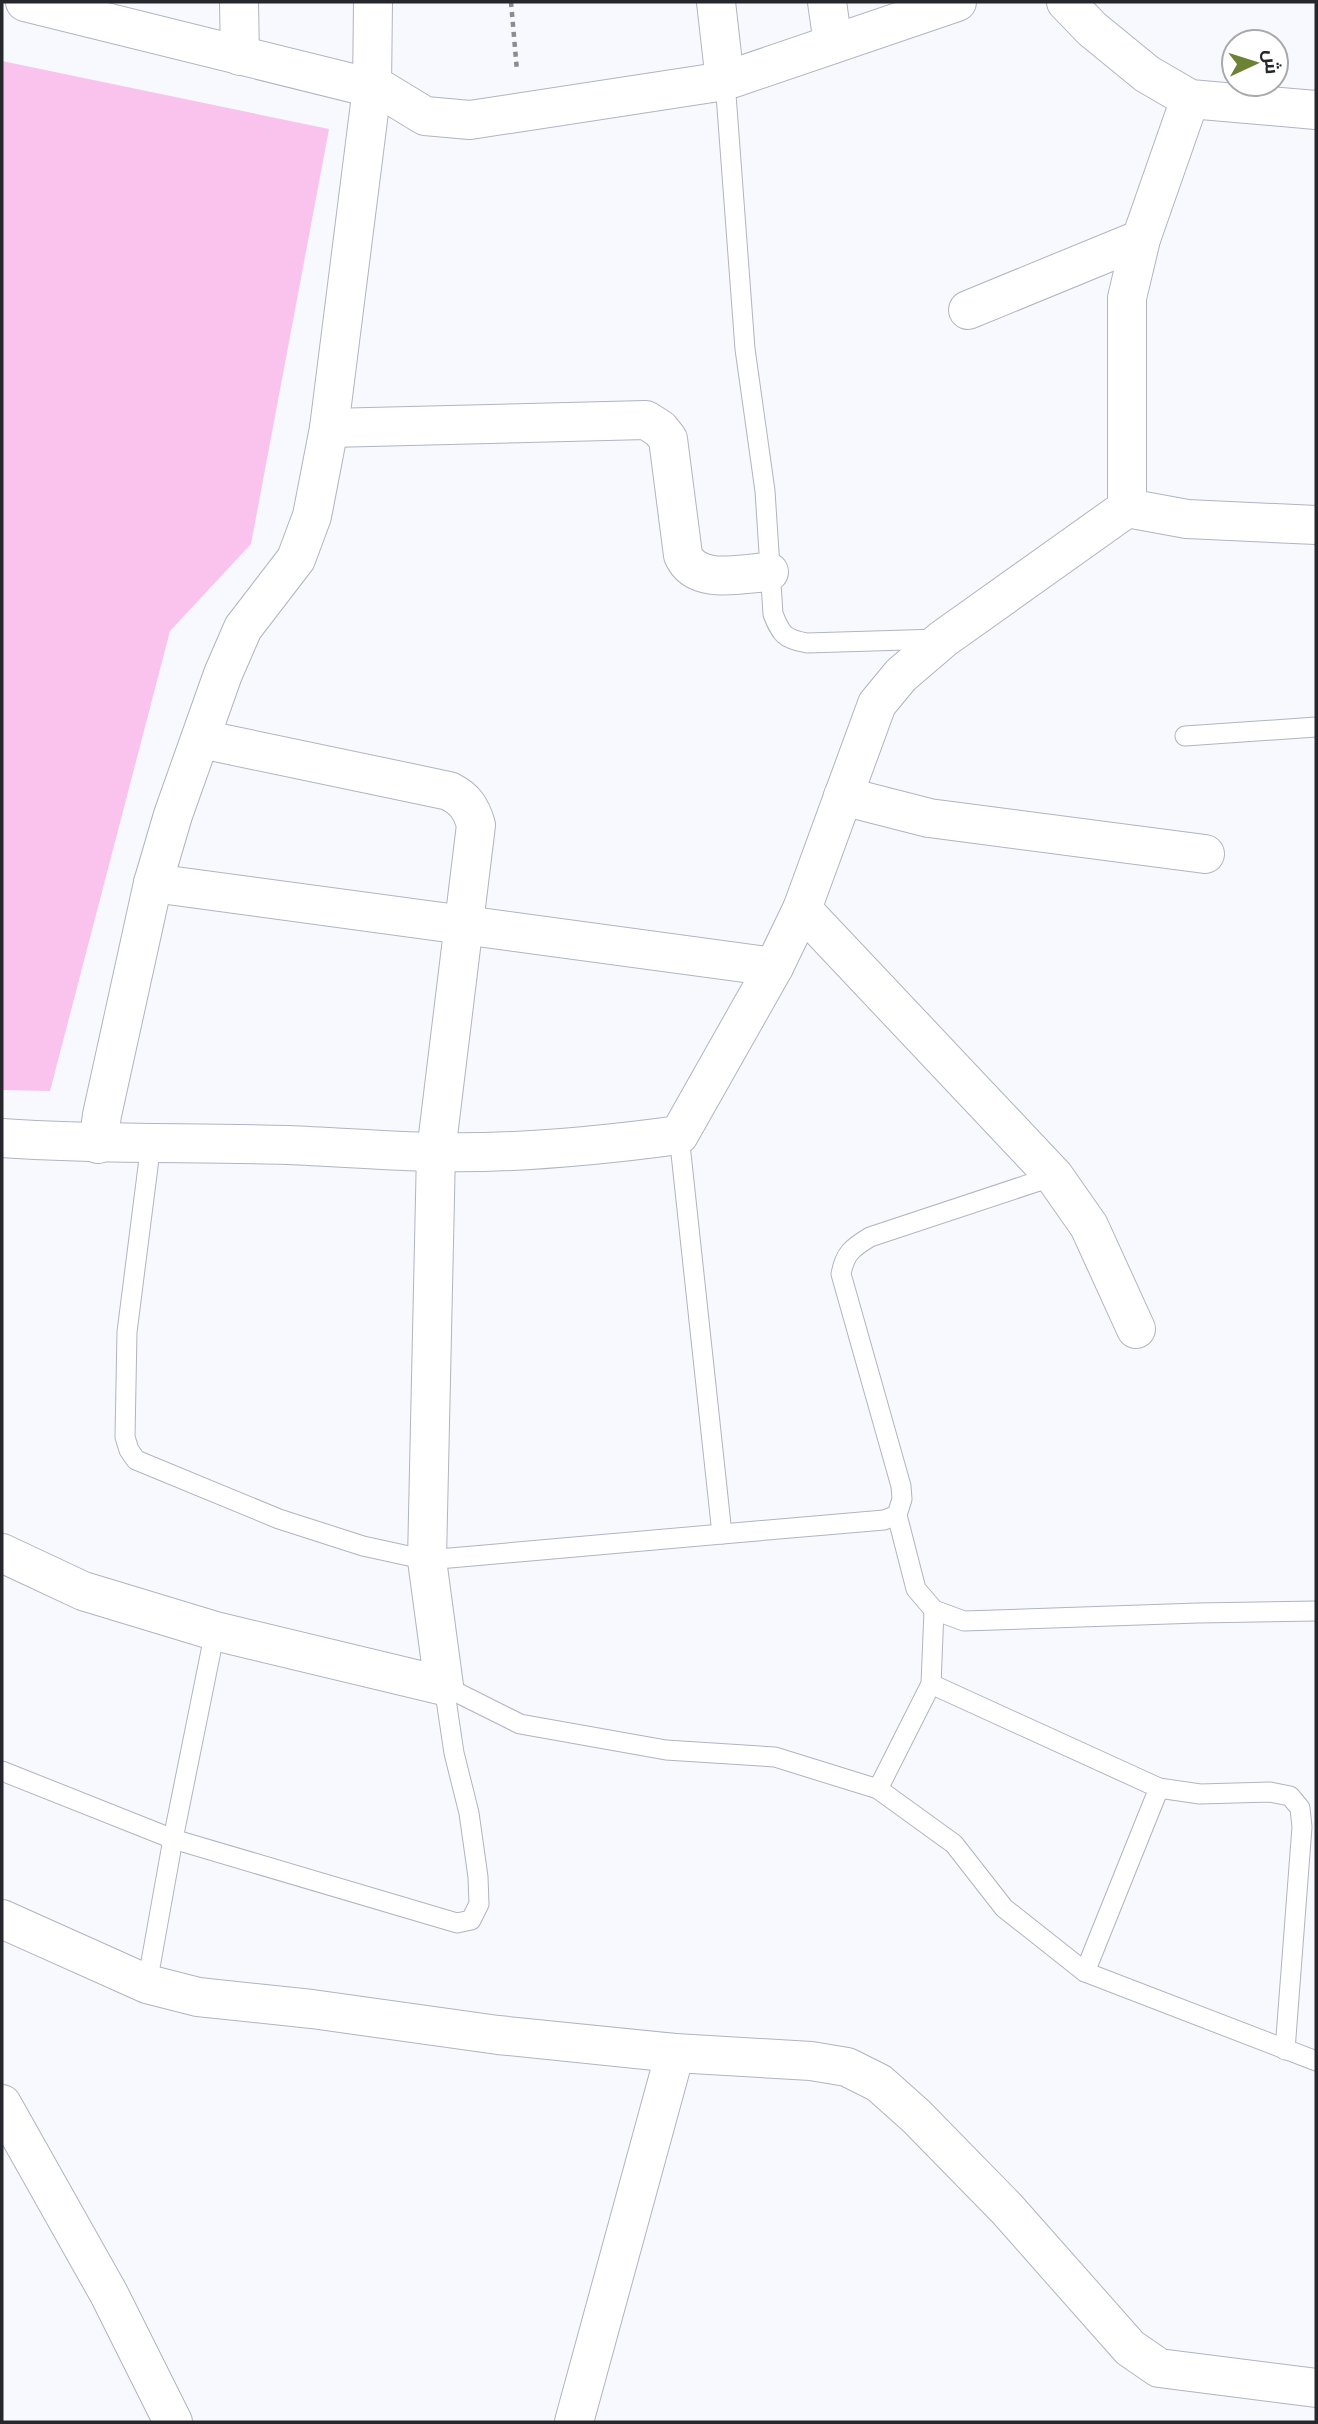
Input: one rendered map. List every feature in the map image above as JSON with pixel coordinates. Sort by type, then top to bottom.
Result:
[{"type":"street","points":[[25,2],[80,9],[240,56],[372,88],[395,96],[425,116],[470,120],[725,81],[957,2]]},
{"type":"street","points":[[239,2],[240,56]]},
{"type":"street","points":[[98,1144],[153,883],[173,815],[223,674],[243,628],[296,559],[312,516],[328,428],[372,88],[373,2]]},
{"type":"street","points":[[716,2],[725,81]]},
{"type":"street","points":[[827,2],[833,44]]},
{"type":"street","points":[[1066,2],[1092,29],[1147,74],[1190,99],[1316,110]]},
{"type":"street","points":[[1127,508],[1127,299],[1141,239],[1190,99]]},
{"type":"street","points":[[968,310],[1141,239]]},
{"type":"street","points":[[328,428],[646,420],[660,429],[668,439],[683,555],[687,565],[695,571],[711,576],[769,572]]},
{"type":"street","points":[[2,1138],[98,1144],[287,1145],[497,1152],[597,1146],[679,1135],[774,967],[802,909],[877,704],[901,675],[943,639],[1127,508],[1187,519],[1316,525]]},
{"type":"street","points":[[2,1553],[83,1591],[215,1631],[444,1686],[427,1560],[436,1152],[476,825],[462,797],[449,790],[201,739]]},
{"type":"street","points":[[843,796],[929,818],[1205,853]]},
{"type":"street","points":[[153,883],[774,967]]},
{"type":"street","points":[[802,909],[1055,1176],[1089,1226],[1136,1329]]},
{"type":"street","points":[[2,1919],[147,1984],[198,1997],[312,2009],[498,2035],[675,2053],[811,2061],[847,2067],[879,2083],[916,2116],[1007,2209],[1130,2348],[1159,2368],[1316,2388]]},
{"type":"street","points":[[574,2422],[675,2053]]},
{"type":"street","points":[[2,2104],[109,2294],[173,2422]]},
{"type":"lane","points":[[725,81],[745,349],[765,491],[773,614],[780,632],[791,640],[807,643],[943,639]]},
{"type":"lane","points":[[1185,736],[1316,727]]},
{"type":"lane","points":[[679,1135],[722,1534]]},
{"type":"lane","points":[[151,1143],[127,1332],[125,1437],[135,1460],[279,1519],[363,1546],[427,1560],[884,1520],[897,1515]]},
{"type":"lane","points":[[1055,1176],[870,1237],[855,1246],[844,1258],[841,1274],[901,1486],[902,1499],[897,1515],[916,1589],[934,1610],[964,1621],[1316,1611]]},
{"type":"lane","points":[[878,1789],[930,1684],[934,1610]]},
{"type":"lane","points":[[147,1984],[215,1631]]},
{"type":"lane","points":[[930,1684],[1159,1788],[1200,1794],[1270,1791],[1290,1796],[1300,1808],[1302,1828],[1285,2050]]},
{"type":"lane","points":[[444,1686],[520,1724],[666,1750],[775,1757],[878,1789],[954,1844],[1003,1908],[1085,1972],[1316,2060]]},
{"type":"lane","points":[[2,1771],[173,1839],[457,1923],[471,1920],[479,1904],[478,1877],[469,1813],[454,1753],[444,1686]]},
{"type":"lane","points":[[1085,1972],[1159,1788]]},
{"type":"path","points":[[511,2],[520,112]]},
{"type":"shaded area","points":[[2,61],[329,129],[251,544],[170,631],[50,1091],[2,1090]]}]
